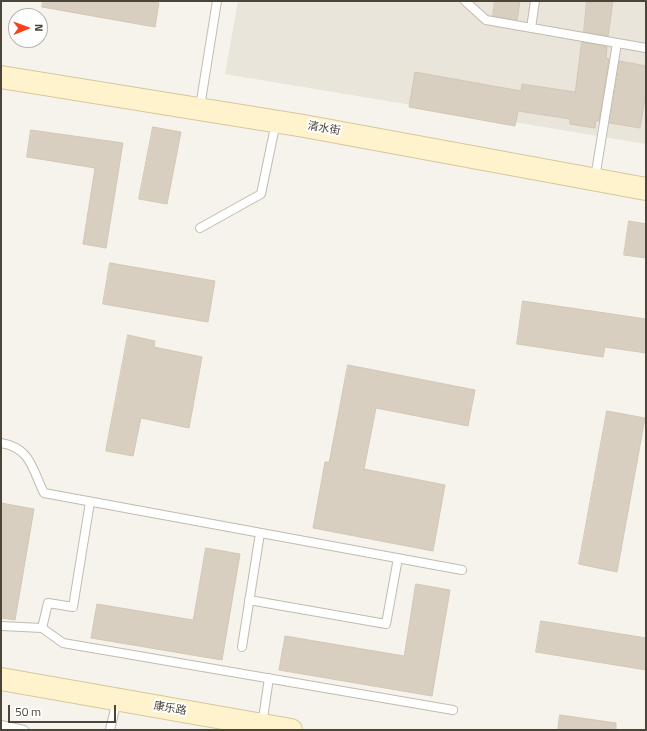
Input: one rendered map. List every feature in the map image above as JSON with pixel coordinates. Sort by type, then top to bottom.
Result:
[{"type":"street","name":"清水街","points":[[1,77],[276,121],[646,189]]},
{"type":"street","name":"康乐路","points":[[1,679],[291,730]]},
{"type":"lane","points":[[200,108],[217,1]]},
{"type":"lane","points":[[465,1],[486,20],[646,48]]},
{"type":"lane","points":[[531,28],[535,1]]},
{"type":"lane","points":[[595,179],[617,43]]},
{"type":"lane","points":[[200,228],[261,194],[276,121]]},
{"type":"lane","points":[[1,443],[16,447],[24,453],[30,462],[44,493],[462,570]]},
{"type":"lane","points":[[42,628],[48,603],[73,607],[90,502]]},
{"type":"lane","points":[[242,648],[260,533]]},
{"type":"lane","points":[[250,600],[386,624],[398,558]]},
{"type":"lane","points":[[1,626],[42,628],[63,643],[453,710]]},
{"type":"lane","points":[[262,725],[269,678]]},
{"type":"lane","points":[[110,730],[117,699]]},
{"type":"lane","points":[[1,726],[24,730]]},
{"type":"shaded area","points":[[238,1],[646,1],[646,144],[225,74]]},
{"type":"building","points":[[43,1],[150,1],[159,3],[155,27],[42,7]]},
{"type":"building","points":[[495,1],[520,1],[517,20],[493,16]]},
{"type":"building","points":[[587,1],[613,1],[608,36],[584,32]]},
{"type":"building","points":[[582,42],[607,47],[606,58],[609,59],[599,121],[596,120],[595,128],[570,124],[570,119],[518,111],[515,126],[409,107],[415,72],[521,91],[522,84],[575,92]]},
{"type":"building","points":[[620,61],[646,66],[646,93],[640,128],[610,123]]},
{"type":"building","points":[[153,127],[181,132],[167,204],[139,199]]},
{"type":"building","points":[[31,130],[123,143],[106,248],[83,244],[95,168],[27,157]]},
{"type":"building","points":[[629,221],[646,224],[646,258],[624,255]]},
{"type":"building","points":[[110,263],[215,281],[208,322],[103,304]]},
{"type":"building","points":[[523,301],[646,319],[646,353],[605,347],[603,357],[517,344]]},
{"type":"building","points":[[128,335],[155,341],[154,347],[202,357],[189,428],[141,418],[133,456],[106,451]]},
{"type":"building","points":[[348,365],[475,390],[468,426],[376,408],[364,469],[445,485],[433,551],[313,528],[325,462],[329,462]]},
{"type":"building","points":[[607,411],[645,418],[617,572],[579,564]]},
{"type":"building","points":[[1,503],[34,509],[15,620],[1,618]]},
{"type":"building","points":[[206,548],[240,554],[222,660],[91,638],[97,604],[193,620]]},
{"type":"building","points":[[416,584],[450,590],[432,696],[279,670],[285,636],[404,656]]},
{"type":"building","points":[[541,621],[646,638],[646,670],[536,652]]},
{"type":"building","points":[[560,715],[616,723],[616,730],[558,730]]}]
